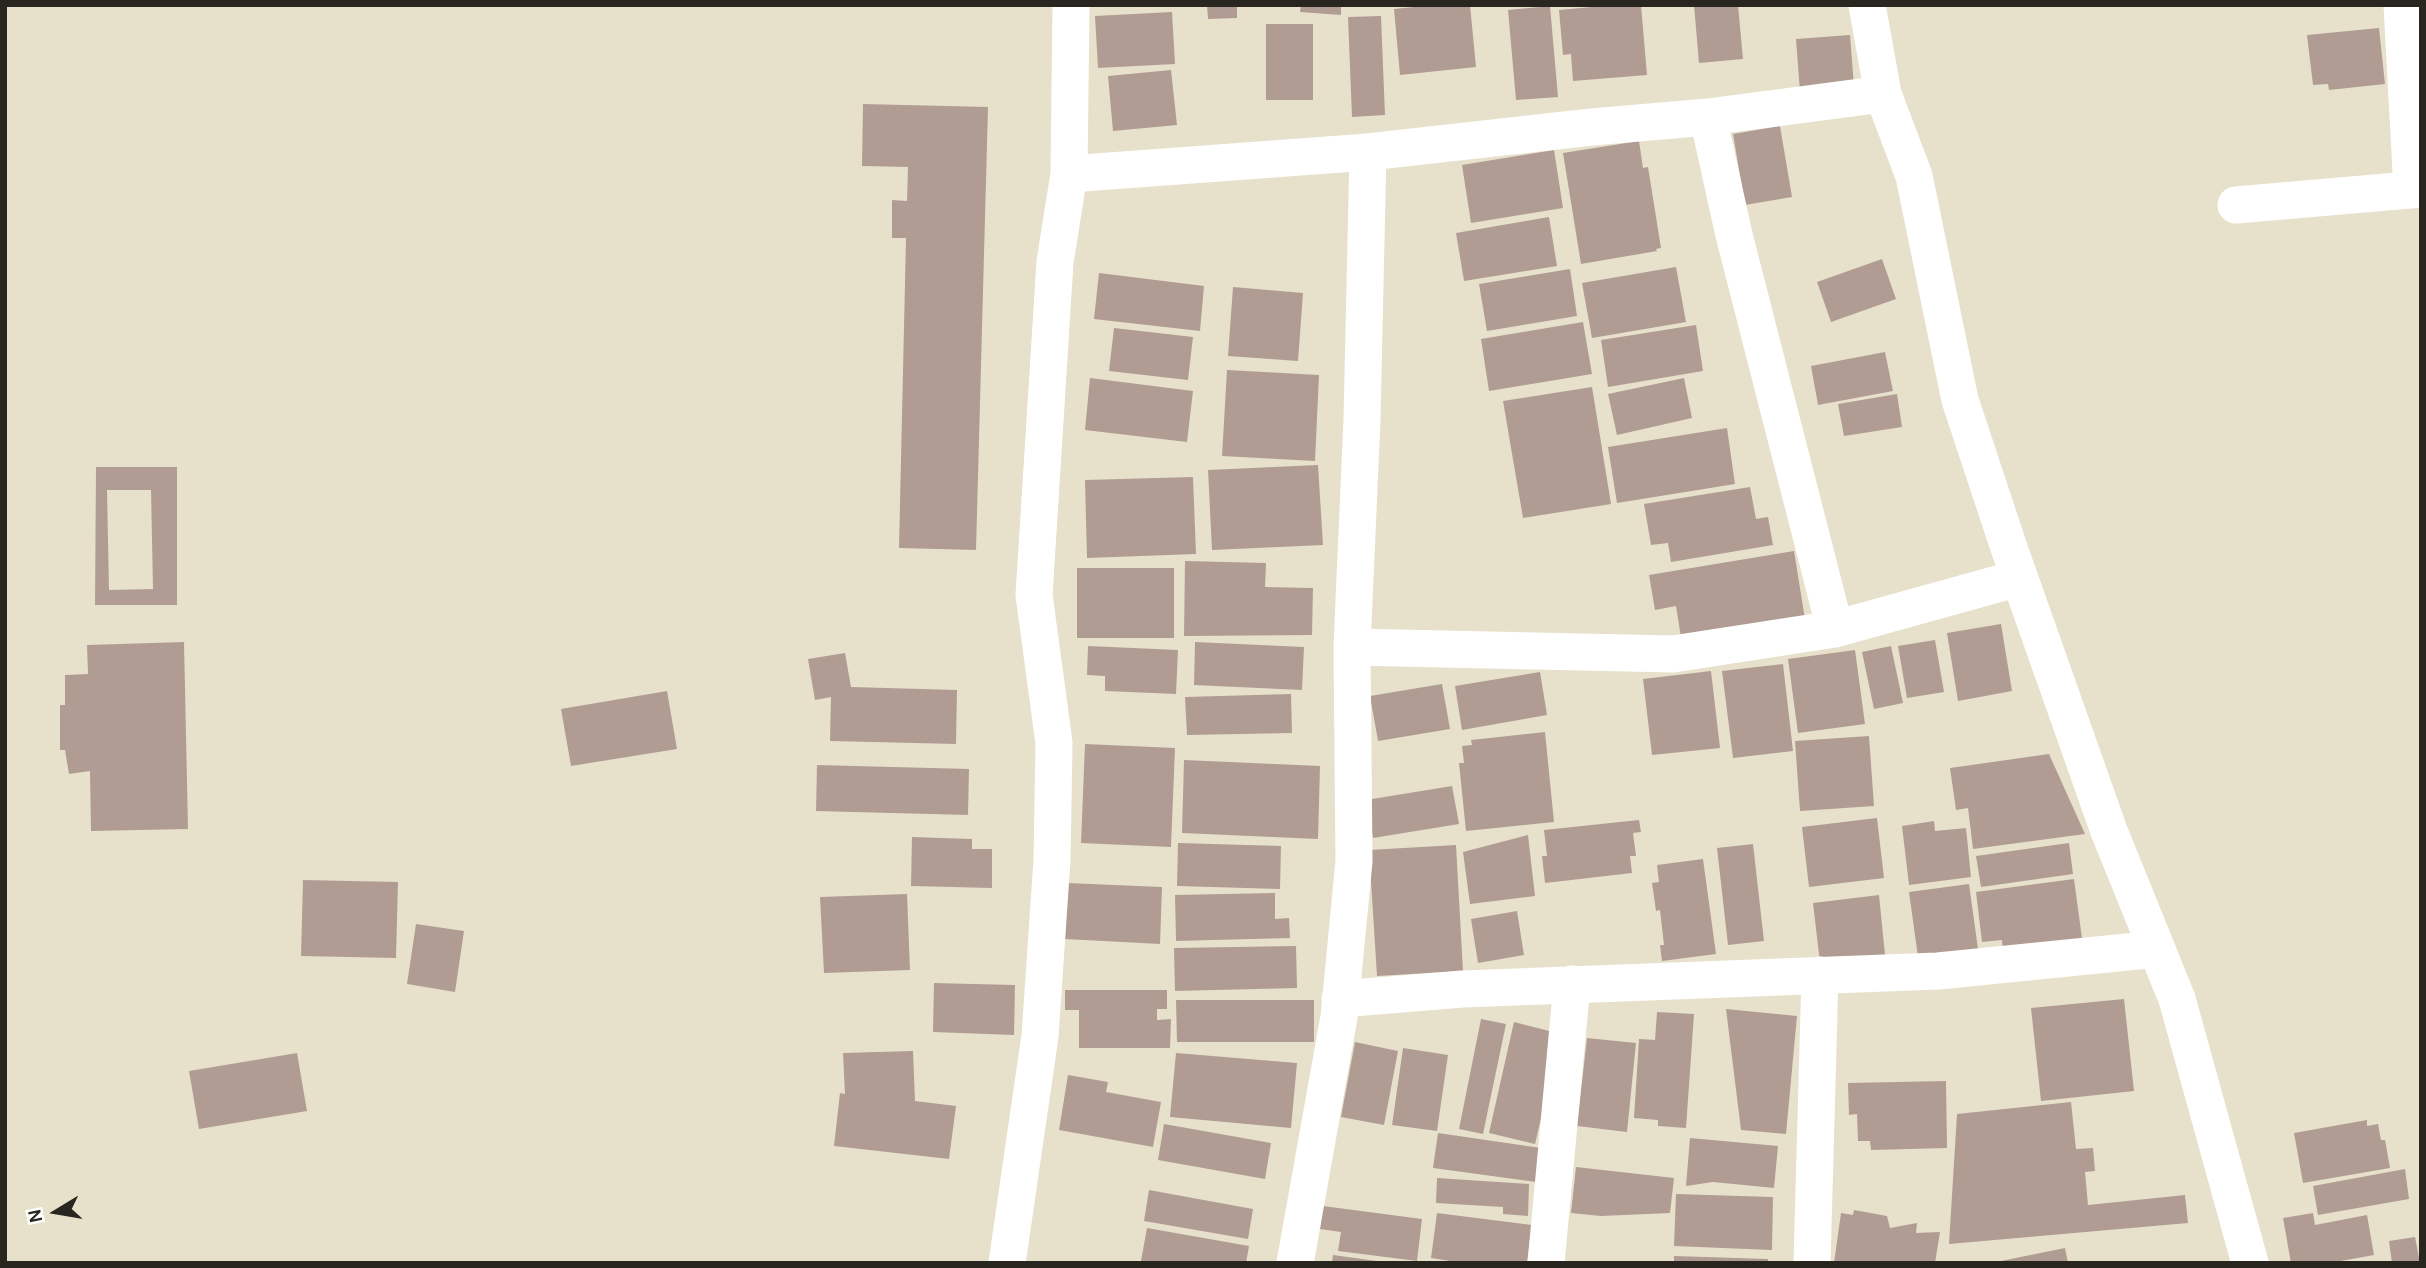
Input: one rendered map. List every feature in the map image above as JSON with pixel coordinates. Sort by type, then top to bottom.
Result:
[{"type":"street","points":[[1007,1263],[1040,1036],[1052,860],[1054,743],[1034,595],[1055,262],[1069,174],[1071,5]]},
{"type":"street","points":[[1867,5],[1882,94],[1914,176],[1960,400],[2019,578],[2109,831],[2177,999],[2250,1263]]},
{"type":"street","points":[[2236,205],[2416,189],[2402,5]]},
{"type":"street","points":[[1069,174],[1368,152],[1708,117],[1882,94]]},
{"type":"street","points":[[1708,117],[1734,235],[1835,629]]},
{"type":"street","points":[[1295,1263],[1340,999],[1354,861],[1352,647],[1362,419],[1368,152]]},
{"type":"street","points":[[1352,647],[1673,654],[1835,629],[2019,578]]},
{"type":"street","points":[[1340,999],[1463,989],[1938,971],[2157,949]]},
{"type":"street","points":[[1812,1263],[1820,975]]},
{"type":"street","points":[[1546,1263],[1572,984]]},
{"type":"building","points":[[1207,5],[1237,5],[1237,18],[1208,19]]},
{"type":"building","points":[[1301,5],[1341,5],[1341,15],[1300,12]]},
{"type":"building","points":[[1470,5],[1476,67],[1400,75],[1394,9]]},
{"type":"building","points":[[1641,5],[1647,75],[1573,81],[1571,54],[1563,55],[1559,10]]},
{"type":"building","points":[[1694,5],[1738,5],[1743,59],[1699,63]]},
{"type":"building","points":[[1550,6],[1558,97],[1516,100],[1508,10]]},
{"type":"building","points":[[1172,12],[1175,64],[1098,68],[1095,16]]},
{"type":"building","points":[[1381,16],[1385,115],[1352,117],[1348,17]]},
{"type":"building","points":[[1266,24],[1313,24],[1313,100],[1266,100]]},
{"type":"building","points":[[2379,28],[2385,84],[2329,90],[2328,84],[2313,85],[2307,35]]},
{"type":"building","points":[[1850,35],[1854,87],[1800,92],[1796,39]]},
{"type":"building","points":[[1171,70],[1177,125],[1113,131],[1108,76]]},
{"type":"building","points":[[863,104],[988,107],[976,550],[899,548],[906,238],[892,238],[892,200],[907,201],[908,167],[862,166]]},
{"type":"building","points":[[1780,126],[1792,197],[1745,205],[1733,134]]},
{"type":"building","points":[[1639,141],[1643,168],[1648,167],[1661,248],[1656,249],[1657,251],[1581,264],[1563,153]]},
{"type":"building","points":[[1554,150],[1563,208],[1471,223],[1462,165]]},
{"type":"building","points":[[1549,217],[1557,266],[1464,281],[1456,233]]},
{"type":"building","points":[[1882,259],[1896,299],[1831,322],[1817,282]]},
{"type":"building","points":[[1676,267],[1686,322],[1592,338],[1582,283]]},
{"type":"building","points":[[1570,269],[1577,316],[1487,331],[1479,284]]},
{"type":"building","points":[[1099,273],[1204,286],[1200,331],[1094,319]]},
{"type":"building","points":[[1233,287],[1303,293],[1298,361],[1228,356]]},
{"type":"building","points":[[1583,322],[1592,374],[1489,391],[1481,339]]},
{"type":"building","points":[[1696,325],[1703,371],[1608,387],[1601,340]]},
{"type":"building","points":[[1114,328],[1193,337],[1188,380],[1109,371]]},
{"type":"building","points":[[1885,352],[1893,391],[1818,405],[1811,366]]},
{"type":"building","points":[[1227,370],[1319,375],[1315,461],[1222,456]]},
{"type":"building","points":[[1090,378],[1193,391],[1187,442],[1085,430]]},
{"type":"building","points":[[1684,378],[1692,418],[1617,435],[1608,394]]},
{"type":"building","points":[[1592,387],[1611,504],[1523,518],[1503,401]]},
{"type":"building","points":[[1897,394],[1902,427],[1844,436],[1838,404]]},
{"type":"building","points":[[1727,428],[1735,484],[1617,503],[1608,447]]},
{"type":"building","points":[[1318,465],[1323,545],[1212,550],[1208,470]]},
{"type":"building","points":[[96,467],[177,467],[177,605],[95,605]],"holes":[[[107,490],[151,490],[153,589],[109,590]]]},
{"type":"building","points":[[1193,477],[1196,554],[1087,558],[1085,480]]},
{"type":"building","points":[[1750,487],[1756,519],[1768,517],[1773,545],[1671,562],[1668,543],[1651,545],[1644,504]]},
{"type":"building","points":[[1794,551],[1805,619],[1682,644],[1676,606],[1655,610],[1649,575]]},
{"type":"building","points":[[1185,561],[1266,563],[1265,587],[1313,588],[1312,635],[1184,636]]},
{"type":"building","points":[[1077,568],[1174,568],[1174,638],[1077,638]]},
{"type":"building","points":[[2001,624],[2012,691],[1958,701],[1947,633]]},
{"type":"building","points":[[1935,640],[1944,692],[1907,698],[1898,646]]},
{"type":"building","points":[[184,642],[188,829],[91,831],[90,771],[69,774],[65,750],[60,750],[60,705],[65,705],[65,675],[88,674],[87,645]]},
{"type":"building","points":[[1195,642],[1304,647],[1302,690],[1194,685]]},
{"type":"building","points":[[1088,646],[1178,650],[1176,694],[1105,691],[1105,676],[1087,675]]},
{"type":"building","points":[[1891,646],[1903,703],[1874,709],[1862,652]]},
{"type":"building","points":[[1855,650],[1865,724],[1798,733],[1788,659]]},
{"type":"building","points":[[845,653],[851,687],[957,690],[956,744],[830,741],[831,697],[815,700],[808,659]]},
{"type":"building","points":[[1783,664],[1793,751],[1733,758],[1722,671]]},
{"type":"building","points":[[1711,671],[1720,748],[1652,755],[1643,679]]},
{"type":"building","points":[[1540,672],[1547,715],[1462,730],[1455,686]]},
{"type":"building","points":[[1442,684],[1450,729],[1378,741],[1370,696]]},
{"type":"building","points":[[667,691],[677,749],[571,766],[561,709]]},
{"type":"building","points":[[1291,694],[1292,733],[1187,735],[1185,697]]},
{"type":"building","points":[[1545,732],[1554,822],[1466,831],[1459,763],[1464,763],[1462,746],[1472,745],[1471,740]]},
{"type":"building","points":[[1869,736],[1874,806],[1800,811],[1795,741]]},
{"type":"building","points":[[1085,744],[1175,748],[1171,847],[1081,843]]},
{"type":"building","points":[[2049,754],[2085,834],[1973,849],[1968,808],[1956,810],[1950,768]]},
{"type":"building","points":[[1184,760],[1320,766],[1318,839],[1182,833]]},
{"type":"building","points":[[817,765],[969,769],[968,815],[816,811]]},
{"type":"building","points":[[1452,786],[1459,824],[1373,838],[1366,800]]},
{"type":"building","points":[[1877,818],[1884,878],[1809,887],[1802,827]]},
{"type":"building","points":[[1639,820],[1641,832],[1633,833],[1636,856],[1630,856],[1632,873],[1545,883],[1542,856],[1547,856],[1544,830]]},
{"type":"building","points":[[1934,821],[1935,831],[1966,828],[1971,877],[1909,885],[1902,826]]},
{"type":"building","points":[[1528,835],[1535,896],[1470,904],[1463,852]]},
{"type":"building","points":[[912,837],[972,839],[972,849],[992,849],[992,888],[911,886]]},
{"type":"building","points":[[1178,843],[1281,846],[1280,889],[1177,886]]},
{"type":"building","points":[[2069,843],[2073,874],[1981,887],[1976,856]]},
{"type":"building","points":[[1753,844],[1764,941],[1728,945],[1717,848]]},
{"type":"building","points":[[1456,845],[1463,971],[1377,976],[1369,850]]},
{"type":"building","points":[[1703,859],[1716,954],[1662,961],[1660,945],[1664,945],[1660,910],[1656,911],[1652,883],[1659,882],[1657,865]]},
{"type":"building","points":[[2074,879],[2083,946],[2003,953],[2002,940],[1982,942],[1976,892]]},
{"type":"building","points":[[303,880],[398,882],[396,958],[301,956]]},
{"type":"building","points":[[1067,883],[1162,887],[1160,944],[1065,939]]},
{"type":"building","points":[[1969,884],[1978,949],[1918,957],[1909,892]]},
{"type":"building","points":[[1275,893],[1275,919],[1289,918],[1290,938],[1176,941],[1175,895]]},
{"type":"building","points":[[907,894],[910,970],[824,973],[820,897]]},
{"type":"building","points":[[1879,895],[1885,955],[1820,963],[1813,903]]},
{"type":"building","points":[[1517,911],[1524,955],[1478,963],[1471,919]]},
{"type":"building","points":[[416,924],[464,931],[455,992],[407,984]]},
{"type":"building","points":[[1296,946],[1297,988],[1175,991],[1174,948]]},
{"type":"building","points":[[934,983],[1015,985],[1014,1035],[933,1032]]},
{"type":"building","points":[[1065,990],[1167,990],[1167,1009],[1157,1009],[1157,1020],[1171,1019],[1170,1048],[1079,1048],[1079,1010],[1065,1010]]},
{"type":"building","points":[[2124,999],[2134,1091],[2041,1101],[2031,1008]]},
{"type":"building","points":[[1176,1000],[1314,1000],[1314,1042],[1177,1042]]},
{"type":"building","points":[[1726,1009],[1797,1016],[1786,1134],[1741,1130]]},
{"type":"building","points":[[1657,1012],[1694,1014],[1686,1128],[1658,1126],[1658,1120],[1634,1118],[1639,1039],[1655,1040]]},
{"type":"building","points":[[1481,1019],[1506,1024],[1483,1134],[1459,1129]]},
{"type":"building","points":[[1514,1022],[1561,1034],[1535,1144],[1489,1133]]},
{"type":"building","points":[[1587,1038],[1636,1043],[1627,1132],[1577,1126]]},
{"type":"building","points":[[1355,1042],[1398,1051],[1384,1125],[1341,1117]]},
{"type":"building","points":[[1403,1048],[1448,1055],[1437,1131],[1392,1125]]},
{"type":"building","points":[[913,1051],[915,1101],[956,1106],[949,1159],[834,1146],[840,1093],[845,1094],[843,1053]]},
{"type":"building","points":[[297,1053],[307,1111],[199,1129],[189,1071]]},
{"type":"building","points":[[1176,1053],[1297,1063],[1291,1128],[1170,1117]]},
{"type":"building","points":[[1068,1075],[1108,1082],[1106,1092],[1161,1102],[1153,1147],[1059,1130]]},
{"type":"building","points":[[1946,1081],[1947,1148],[1871,1150],[1870,1141],[1858,1141],[1857,1114],[1849,1115],[1848,1083]]},
{"type":"building","points":[[2071,1102],[2076,1149],[2093,1148],[2095,1171],[2085,1172],[2088,1205],[2185,1195],[2188,1223],[1949,1244],[1957,1114]]},
{"type":"building","points":[[2367,1120],[2367,1126],[2378,1124],[2381,1140],[2385,1140],[2390,1168],[2303,1183],[2294,1133]]},
{"type":"building","points":[[1164,1124],[1271,1143],[1265,1179],[1158,1160]]},
{"type":"building","points":[[1438,1133],[1541,1148],[1536,1182],[1433,1168]]},
{"type":"building","points":[[1690,1138],[1778,1146],[1774,1188],[1713,1182],[1686,1186]]},
{"type":"building","points":[[1576,1167],[1674,1178],[1670,1213],[1601,1216],[1571,1213]]},
{"type":"building","points":[[2405,1169],[2409,1199],[2318,1215],[2313,1186]]},
{"type":"building","points":[[1437,1178],[1529,1184],[1528,1216],[1503,1214],[1503,1207],[1436,1203]]},
{"type":"building","points":[[1149,1190],[1253,1209],[1248,1239],[1144,1221]]},
{"type":"building","points":[[1676,1194],[1773,1197],[1772,1250],[1674,1246]]},
{"type":"building","points":[[1323,1206],[1422,1219],[1417,1261],[1338,1251],[1341,1232],[1320,1229]]},
{"type":"building","points":[[1854,1210],[1887,1216],[1890,1228],[1917,1223],[1916,1233],[1940,1232],[1935,1263],[1834,1263],[1841,1213],[1853,1215]]},
{"type":"building","points":[[1437,1213],[1532,1225],[1527,1263],[1462,1263],[1431,1258]]},
{"type":"building","points":[[2313,1213],[2315,1225],[2367,1215],[2374,1255],[2330,1263],[2291,1263],[2283,1218]]},
{"type":"building","points":[[1147,1228],[1249,1246],[1246,1263],[1141,1261]]},
{"type":"building","points":[[2415,1237],[2420,1263],[2392,1263],[2389,1241]]},
{"type":"building","points":[[2065,1248],[2068,1263],[1996,1263],[1996,1262]]},
{"type":"building","points":[[1333,1255],[1377,1261],[1377,1263],[1332,1263]]},
{"type":"building","points":[[1674,1256],[1768,1259],[1768,1263],[1674,1263]]}]
